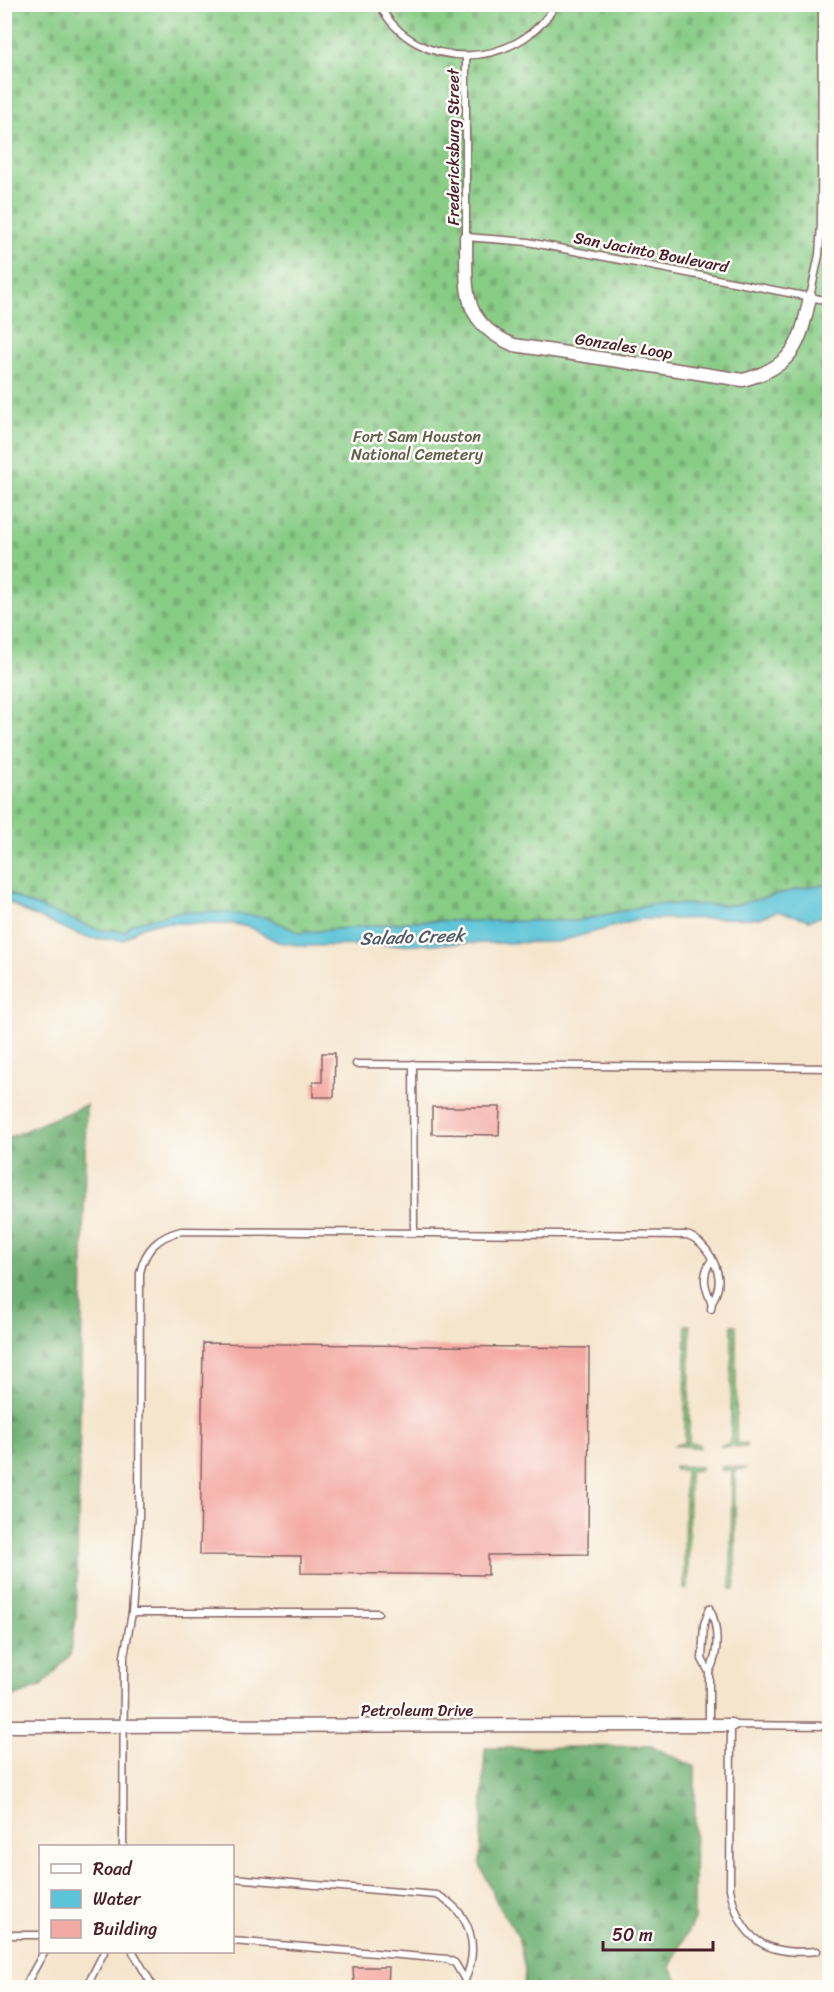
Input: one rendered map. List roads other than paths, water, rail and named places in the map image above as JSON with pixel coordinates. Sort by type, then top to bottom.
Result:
[{"type":"street","name":"Gonzales Loop","points":[[466,237],[467,294],[472,312],[481,326],[496,337],[514,345],[744,380],[764,375],[780,365],[794,351],[802,334],[810,297]]},
{"type":"street","name":"Petroleum Drive","points":[[4,1726],[731,1725]]},
{"type":"lane","points":[[379,4],[395,27],[410,39],[437,52],[466,57],[505,49],[523,40],[538,28],[555,4]]},
{"type":"lane","points":[[810,297],[819,255],[821,224],[822,4]]},
{"type":"lane","name":"Fredericksburg Street","points":[[466,57],[466,237]]},
{"type":"lane","name":"San Jacinto Boulevard","points":[[466,237],[528,242],[830,301]]},
{"type":"lane","points":[[356,1064],[830,1068]]},
{"type":"lane","points":[[413,1064],[414,1232]]},
{"type":"lane","points":[[123,1845],[124,1656],[132,1613],[140,1518],[140,1273],[148,1251],[159,1239],[181,1231],[686,1235],[704,1244],[717,1271],[717,1291],[711,1305],[705,1292],[705,1274],[711,1261]]},
{"type":"lane","points":[[709,1672],[716,1660],[716,1624],[710,1608],[704,1624],[702,1659],[709,1672],[710,1725]]},
{"type":"lane","points":[[132,1613],[378,1613]]},
{"type":"lane","points":[[731,1725],[730,1889],[734,1912],[757,1941],[774,1949],[792,1953],[817,1951]]},
{"type":"lane","name":"Petroleum Drive","points":[[731,1725],[830,1726]]},
{"type":"lane","points":[[234,1878],[437,1895],[458,1910],[471,1931],[474,1957],[464,1984]]},
{"type":"lane","points":[[4,1935],[39,1935]]},
{"type":"lane","points":[[234,1941],[447,1959],[454,1963],[464,1984]]},
{"type":"lane","points":[[24,1988],[43,1953]]},
{"type":"lane","points":[[86,1988],[104,1953]]},
{"type":"lane","points":[[134,1953],[154,1988]]},
{"type":"water","name":"Salado Creek","points":[[829,885],[829,914],[810,920],[777,911],[760,918],[641,919],[557,942],[304,946],[278,942],[249,927],[233,924],[156,923],[141,927],[123,940],[87,938],[26,912],[4,899],[5,891],[23,901],[99,930],[126,931],[131,924],[177,912],[222,912],[269,918],[299,933],[417,921],[577,921],[653,904],[735,905],[811,886]]},
{"type":"park label","name":"Fort Sam Houston National Cemetery","points":[[417,445]]}]
